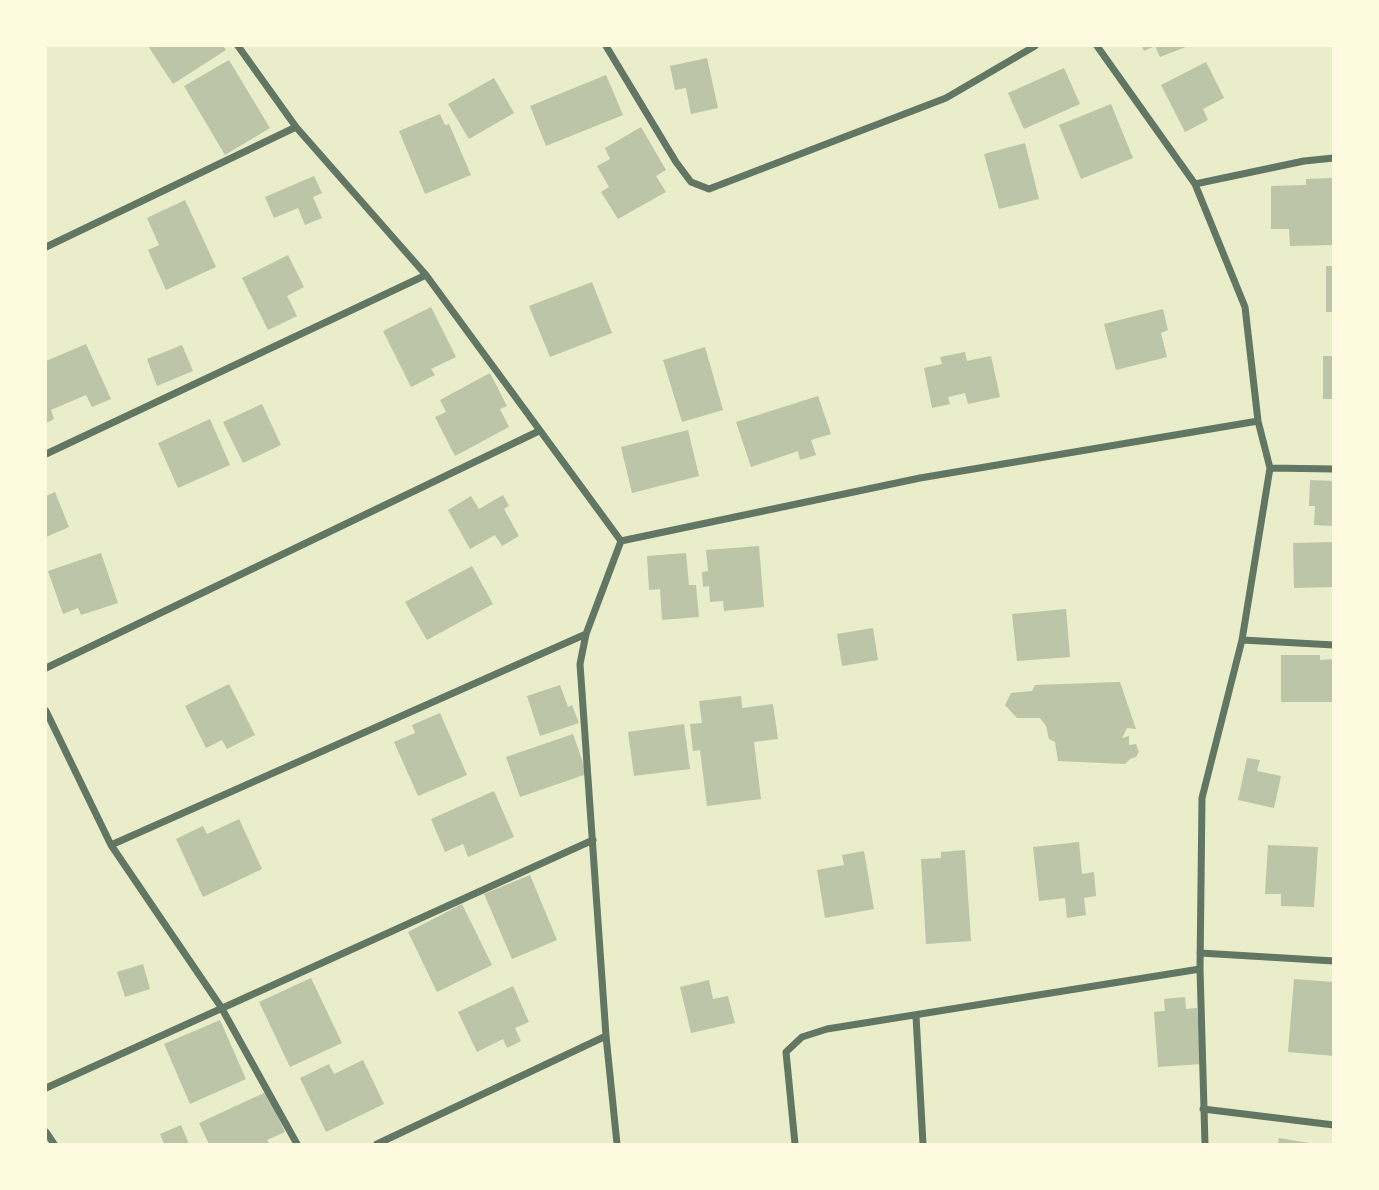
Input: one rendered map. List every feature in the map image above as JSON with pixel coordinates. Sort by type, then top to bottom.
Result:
[{"type":"street","points":[[238,46],[296,127],[426,275],[621,541]]},
{"type":"street","points":[[606,46],[676,162],[691,182],[709,188],[946,98],[1035,46]]},
{"type":"street","points":[[1097,46],[1195,184],[1245,307],[1258,421],[1270,468],[1242,640],[1202,798],[1200,969],[1205,1144]]},
{"type":"street","points":[[46,247],[296,127]]},
{"type":"street","points":[[1195,184],[1304,160],[1334,158]]},
{"type":"street","points":[[46,454],[426,275]]},
{"type":"street","points":[[621,541],[920,478],[1258,421]]},
{"type":"street","points":[[46,668],[539,431]]},
{"type":"street","points":[[1270,468],[1334,469]]},
{"type":"street","points":[[617,1144],[606,1036],[580,664],[586,634],[621,541]]},
{"type":"street","points":[[111,845],[586,634]]},
{"type":"street","points":[[1242,640],[1334,645]]},
{"type":"street","points":[[46,711],[111,845],[221,1007],[297,1144]]},
{"type":"street","points":[[46,1088],[593,840]]},
{"type":"street","points":[[1200,953],[1334,961]]},
{"type":"street","points":[[795,1144],[786,1052],[802,1037],[827,1029],[1200,969]]},
{"type":"street","points":[[916,1016],[923,1144]]},
{"type":"street","points":[[377,1144],[606,1036]]},
{"type":"street","points":[[1203,1109],[1334,1125]]},
{"type":"street","points":[[46,1132],[54,1144]]},
{"type":"building","points":[[148,46],[223,46],[226,50],[173,84]]},
{"type":"building","points":[[1142,46],[1155,46],[1144,51]]},
{"type":"building","points":[[1155,46],[1188,46],[1160,57]]},
{"type":"building","points":[[707,58],[718,108],[691,114],[686,88],[675,90],[670,66]]},
{"type":"building","points":[[229,60],[270,128],[225,155],[184,86]]},
{"type":"building","points":[[1206,62],[1224,98],[1203,109],[1208,120],[1185,132],[1161,85]]},
{"type":"building","points":[[1064,68],[1080,104],[1024,129],[1008,93]]},
{"type":"building","points":[[606,75],[623,115],[546,146],[530,106]]},
{"type":"building","points":[[494,78],[514,113],[469,139],[448,104]]},
{"type":"building","points":[[1111,104],[1133,158],[1081,179],[1059,125]]},
{"type":"building","points":[[440,114],[445,125],[449,124],[471,175],[425,194],[399,131]]},
{"type":"building","points":[[641,127],[666,170],[656,176],[666,192],[618,219],[601,192],[609,187],[597,166],[610,159],[605,148]]},
{"type":"building","points":[[1025,143],[1039,199],[999,209],[984,154]]},
{"type":"building","points":[[314,176],[322,193],[313,197],[322,218],[305,225],[298,208],[274,218],[265,197]]},
{"type":"building","points":[[1334,178],[1334,245],[1290,246],[1289,229],[1271,229],[1271,186],[1306,185],[1306,179]]},
{"type":"building","points":[[185,200],[216,267],[166,290],[148,250],[159,245],[147,218]]},
{"type":"building","points":[[288,255],[304,287],[287,296],[297,316],[268,330],[242,278]]},
{"type":"building","points":[[1326,266],[1334,266],[1334,312],[1326,312]]},
{"type":"building","points":[[592,282],[612,333],[550,357],[529,306]]},
{"type":"building","points":[[431,307],[456,357],[431,369],[435,375],[411,387],[383,331]]},
{"type":"building","points":[[1163,309],[1168,330],[1161,333],[1167,357],[1116,370],[1104,324]]},
{"type":"building","points":[[86,344],[111,399],[92,407],[86,395],[51,410],[54,419],[46,423],[46,361]]},
{"type":"building","points":[[182,345],[193,371],[157,386],[147,359]]},
{"type":"building","points":[[705,347],[723,410],[682,422],[663,360]]},
{"type":"building","points":[[965,352],[967,361],[991,356],[1000,397],[968,404],[965,393],[948,397],[950,404],[932,408],[924,368],[942,364],[940,357]]},
{"type":"building","points":[[1323,356],[1334,356],[1334,399],[1323,399]]},
{"type":"building","points":[[490,373],[507,406],[500,409],[509,427],[455,456],[435,417],[446,412],[440,400]]},
{"type":"building","points":[[818,396],[831,434],[811,440],[816,455],[800,460],[798,451],[751,467],[736,422]]},
{"type":"building","points":[[262,404],[281,445],[243,463],[223,422]]},
{"type":"building","points":[[210,419],[230,465],[178,488],[158,443]]},
{"type":"building","points":[[688,430],[699,476],[632,493],[621,447]]},
{"type":"building","points":[[1310,480],[1334,481],[1334,526],[1314,525],[1315,506],[1309,506]]},
{"type":"building","points":[[55,492],[69,527],[46,537],[46,496]]},
{"type":"building","points":[[503,495],[509,506],[504,509],[519,536],[502,546],[495,535],[470,549],[448,510],[471,496],[479,509]]},
{"type":"building","points":[[1334,542],[1334,587],[1294,588],[1293,543]]},
{"type":"building","points":[[759,546],[764,607],[724,611],[723,601],[710,602],[709,586],[703,587],[702,572],[708,571],[706,550]]},
{"type":"building","points":[[101,553],[118,603],[81,615],[78,608],[63,614],[48,571]]},
{"type":"building","points":[[686,553],[689,585],[696,585],[699,617],[662,620],[660,589],[649,590],[647,556]]},
{"type":"building","points":[[472,566],[493,604],[427,640],[405,602]]},
{"type":"building","points":[[1066,609],[1070,657],[1017,661],[1012,614]]},
{"type":"building","points":[[873,628],[878,660],[842,666],[837,634]]},
{"type":"building","points":[[1281,655],[1320,655],[1320,660],[1334,659],[1334,702],[1281,702]]},
{"type":"building","points":[[1120,682],[1136,729],[1127,728],[1122,738],[1129,736],[1129,745],[1136,744],[1139,752],[1125,764],[1058,761],[1055,742],[1049,739],[1046,726],[1040,718],[1017,718],[1005,705],[1011,693],[1032,691],[1035,685]]},
{"type":"building","points":[[229,684],[255,735],[227,749],[222,740],[206,748],[185,706]]},
{"type":"building","points":[[560,685],[568,707],[572,705],[579,723],[540,736],[527,696]]},
{"type":"building","points":[[741,696],[742,708],[773,704],[778,739],[754,742],[761,799],[707,806],[700,750],[693,751],[690,724],[702,723],[699,701]]},
{"type":"building","points":[[440,713],[467,775],[418,796],[394,742],[415,733],[412,725]]},
{"type":"building","points":[[684,724],[690,769],[634,776],[628,732]]},
{"type":"building","points":[[573,734],[587,774],[520,797],[506,757]]},
{"type":"building","points":[[1247,758],[1260,760],[1257,771],[1281,776],[1274,808],[1238,800]]},
{"type":"building","points":[[494,791],[514,837],[468,857],[463,844],[445,852],[431,819]]},
{"type":"building","points":[[239,819],[262,869],[203,897],[176,839],[203,826],[207,834]]},
{"type":"building","points":[[1079,842],[1082,874],[1094,872],[1096,896],[1084,898],[1086,915],[1067,918],[1065,898],[1039,901],[1033,847]]},
{"type":"building","points":[[1268,845],[1318,847],[1314,907],[1281,906],[1281,894],[1265,894]]},
{"type":"building","points":[[965,850],[971,941],[926,944],[921,859],[941,858],[941,852]]},
{"type":"building","points":[[864,851],[874,909],[825,918],[817,870],[844,865],[842,855]]},
{"type":"building","points":[[530,875],[557,940],[512,959],[484,894]]},
{"type":"building","points":[[462,904],[492,965],[437,992],[408,932]]},
{"type":"building","points":[[143,964],[150,989],[125,997],[117,972]]},
{"type":"building","points":[[311,978],[342,1043],[290,1067],[259,1002]]},
{"type":"building","points":[[1294,979],[1334,982],[1334,1056],[1288,1052]]},
{"type":"building","points":[[709,980],[713,999],[728,996],[735,1023],[691,1033],[680,987]]},
{"type":"building","points":[[513,986],[529,1022],[515,1028],[521,1041],[507,1048],[503,1039],[477,1052],[458,1012]]},
{"type":"building","points":[[1185,997],[1186,1009],[1197,1008],[1201,1064],[1158,1067],[1154,1012],[1165,1011],[1164,999]]},
{"type":"building","points":[[220,1020],[246,1079],[190,1104],[164,1044]]},
{"type":"building","points":[[363,1060],[384,1104],[326,1132],[300,1078],[329,1064],[334,1074]]},
{"type":"building","points":[[266,1092],[285,1132],[267,1140],[269,1144],[209,1144],[199,1123]]},
{"type":"building","points":[[181,1125],[189,1144],[164,1144],[160,1134]]},
{"type":"building","points":[[1279,1138],[1309,1143],[1309,1144],[1278,1144]]}]
